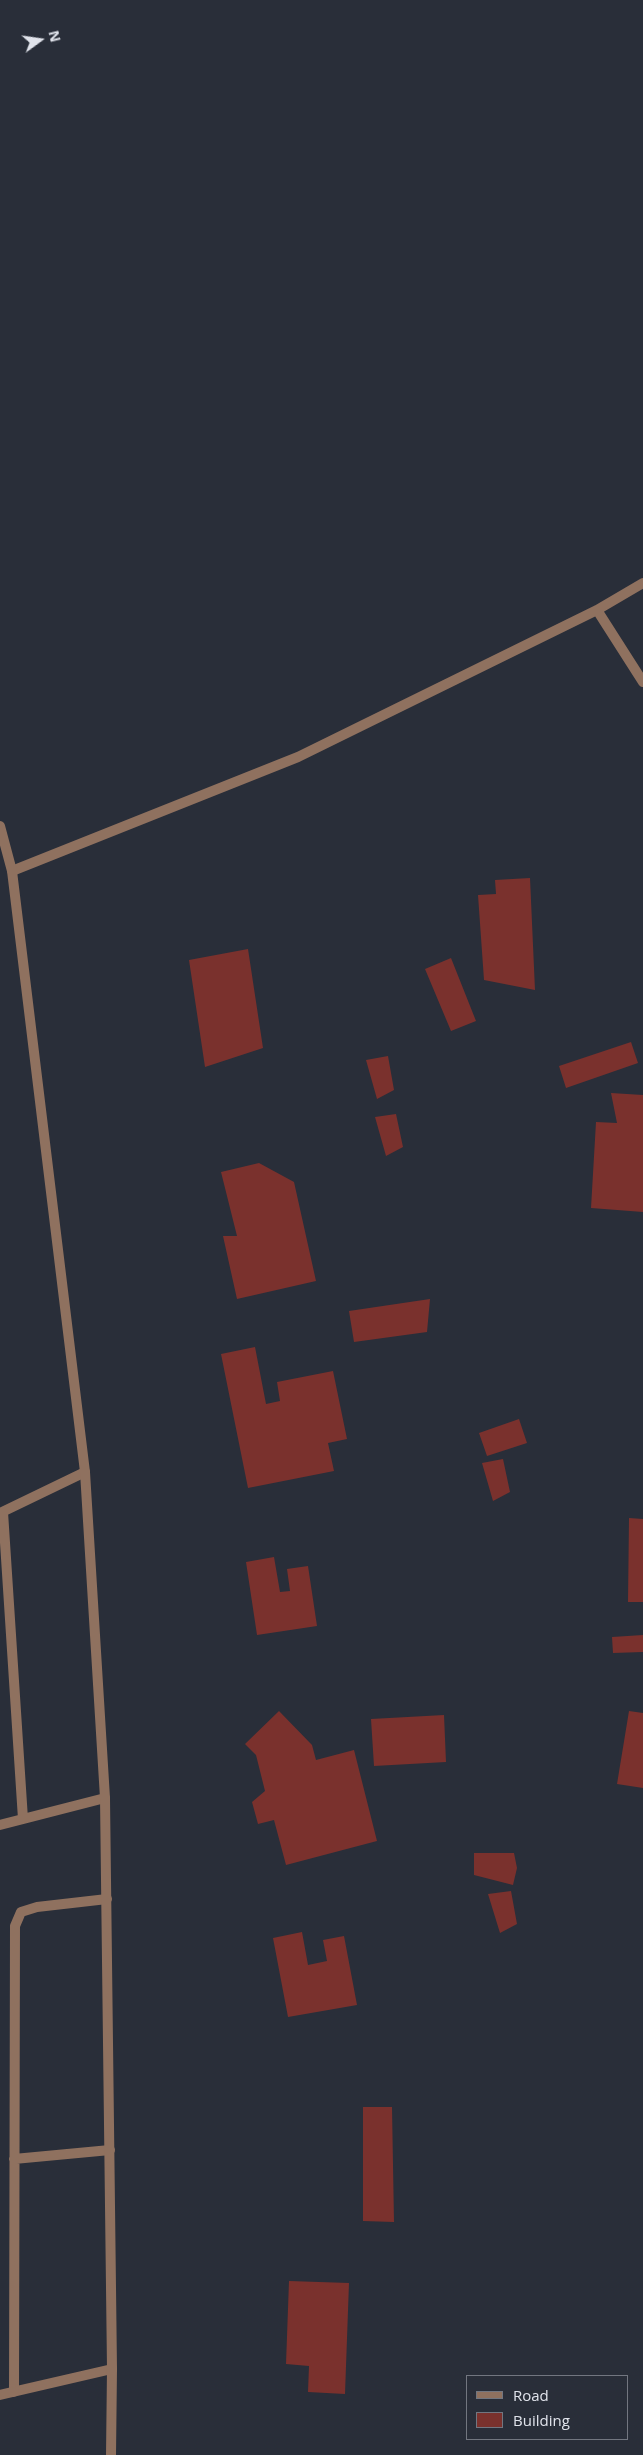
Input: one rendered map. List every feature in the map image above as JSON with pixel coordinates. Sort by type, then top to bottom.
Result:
[{"type":"street","points":[[12,871],[298,757],[597,610],[643,583]]},
{"type":"street","points":[[597,610],[643,682]]},
{"type":"street","points":[[0,826],[12,871],[85,1472],[106,1798],[112,2369],[111,2455]]},
{"type":"street","points":[[23,1818],[1,1512],[85,1472]]},
{"type":"street","points":[[0,1825],[106,1798]]},
{"type":"street","points":[[14,2392],[15,1926],[21,1912],[37,1907],[107,1899]]},
{"type":"street","points":[[14,2159],[110,2150]]},
{"type":"street","points":[[0,2395],[112,2369]]},
{"type":"building","points":[[530,878],[535,990],[484,980],[478,895],[496,894],[495,880]]},
{"type":"building","points":[[248,949],[263,1048],[205,1067],[189,960]]},
{"type":"building","points":[[451,958],[476,1021],[451,1031],[425,969]]},
{"type":"building","points":[[631,1042],[638,1063],[566,1088],[559,1066]]},
{"type":"building","points":[[388,1056],[394,1090],[377,1099],[366,1060]]},
{"type":"building","points":[[611,1093],[643,1095],[643,1212],[591,1208],[596,1122],[617,1123]]},
{"type":"building","points":[[396,1114],[403,1147],[386,1156],[375,1117]]},
{"type":"building","points":[[259,1163],[294,1182],[316,1281],[237,1299],[223,1236],[237,1236],[221,1172]]},
{"type":"building","points":[[430,1299],[427,1332],[354,1342],[349,1311]]},
{"type":"building","points":[[255,1347],[266,1404],[280,1401],[277,1382],[333,1371],[347,1439],[328,1443],[334,1471],[248,1488],[221,1354]]},
{"type":"building","points":[[519,1419],[527,1443],[487,1456],[479,1433]]},
{"type":"building","points":[[503,1459],[510,1492],[493,1501],[482,1463]]},
{"type":"building","points":[[629,1518],[643,1519],[643,1602],[628,1602]]},
{"type":"building","points":[[274,1557],[280,1592],[290,1591],[287,1569],[308,1566],[317,1626],[257,1635],[246,1562]]},
{"type":"building","points":[[643,1635],[643,1652],[613,1653],[612,1637]]},
{"type":"building","points":[[279,1711],[312,1745],[316,1760],[354,1750],[377,1841],[286,1865],[274,1820],[258,1824],[252,1802],[265,1791],[256,1755],[245,1744]]},
{"type":"building","points":[[629,1711],[643,1713],[643,1788],[617,1784]]},
{"type":"building","points":[[444,1715],[446,1762],[374,1766],[371,1719]]},
{"type":"building","points":[[474,1853],[514,1853],[517,1868],[513,1885],[474,1875]]},
{"type":"building","points":[[511,1891],[517,1924],[500,1933],[488,1894]]},
{"type":"building","points":[[302,1932],[308,1965],[327,1961],[323,1940],[344,1936],[357,2005],[288,2017],[273,1938]]},
{"type":"building","points":[[363,2107],[392,2107],[394,2222],[363,2221]]},
{"type":"building","points":[[289,2281],[349,2283],[345,2394],[308,2392],[309,2366],[286,2364]]}]
